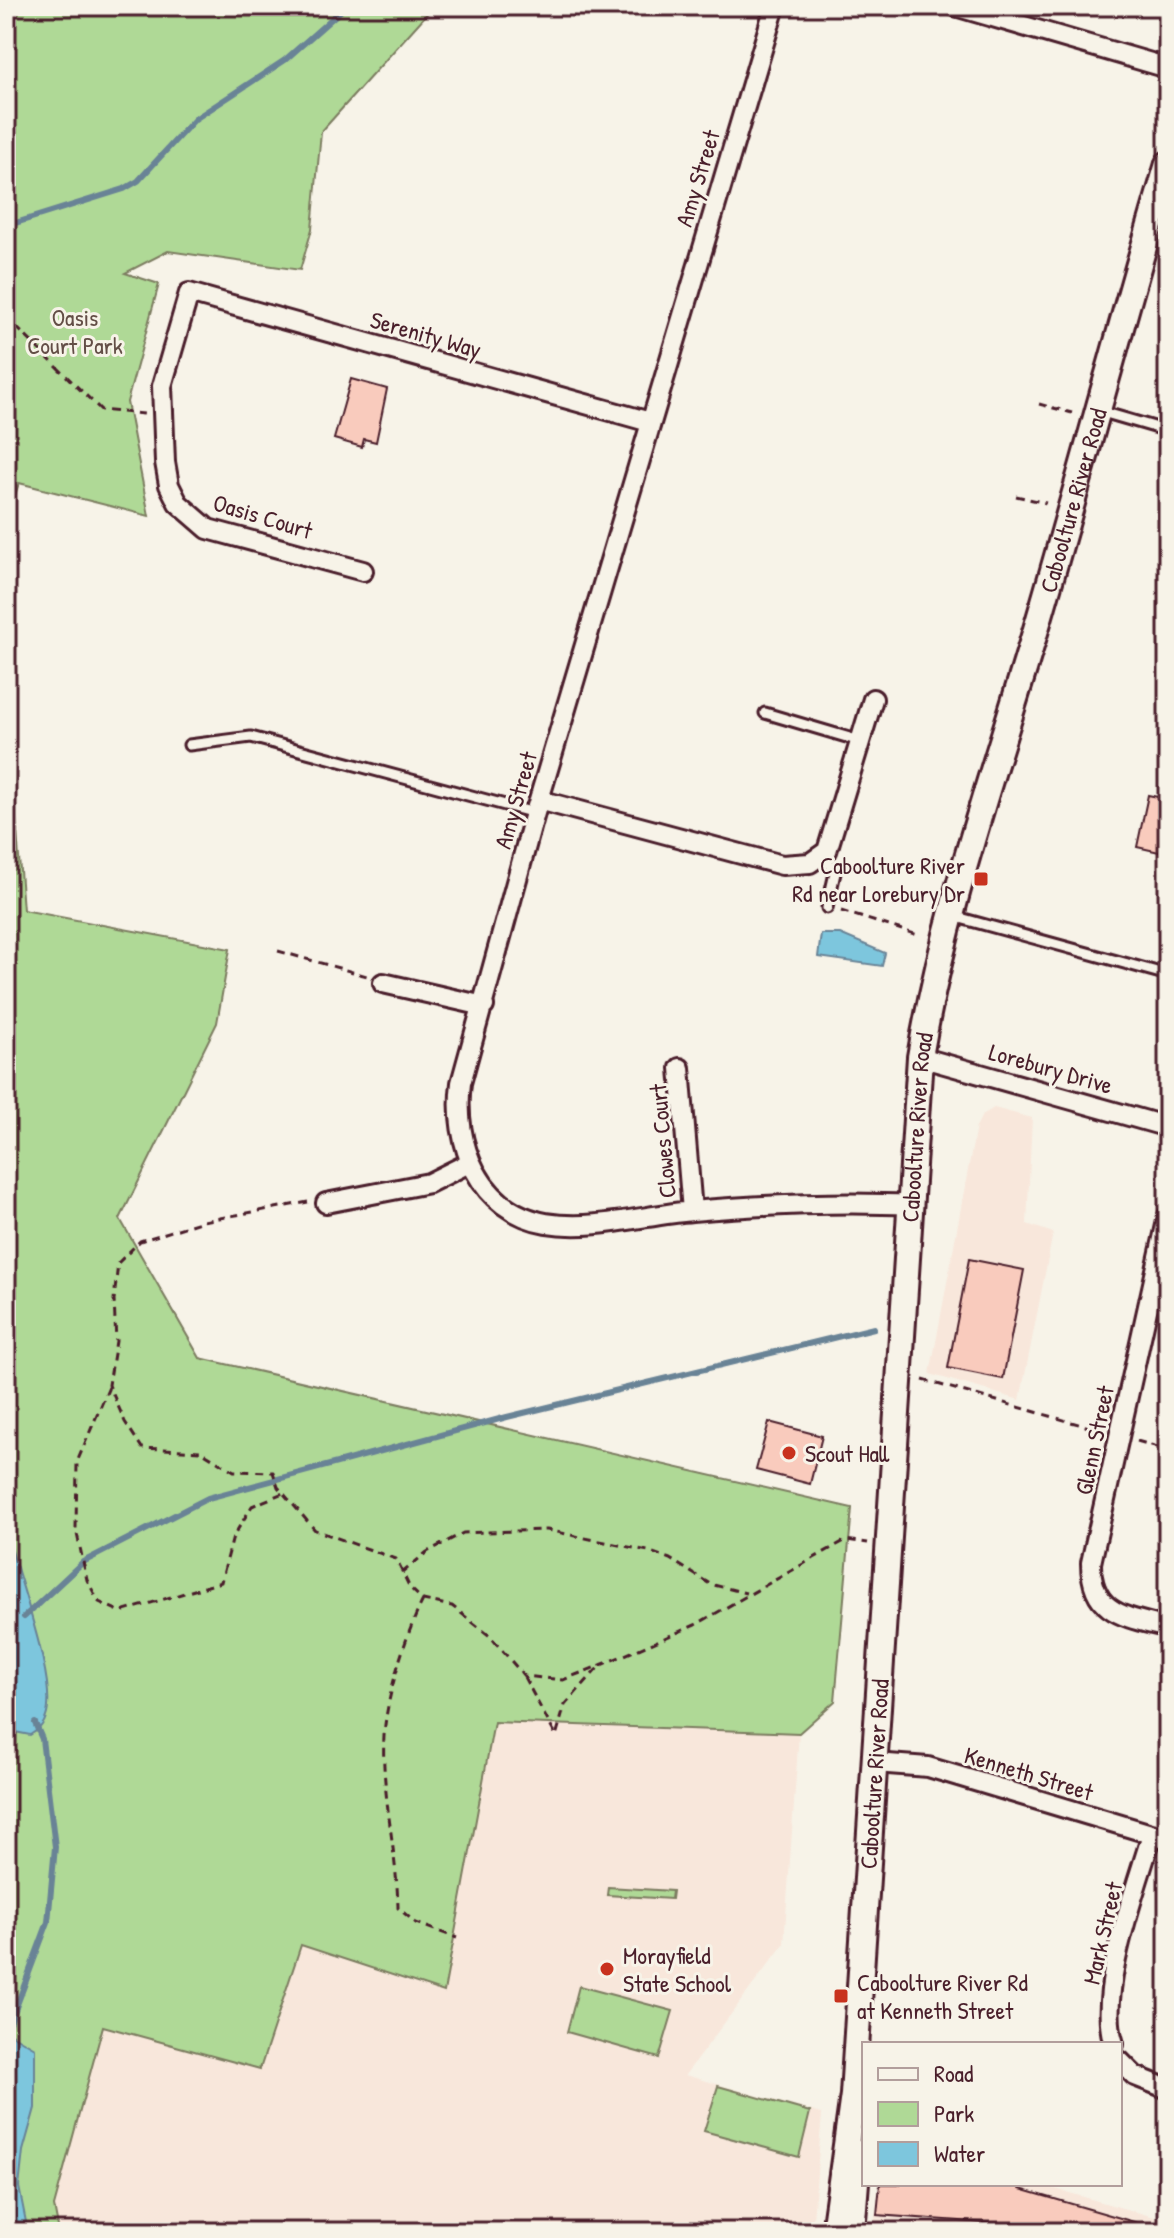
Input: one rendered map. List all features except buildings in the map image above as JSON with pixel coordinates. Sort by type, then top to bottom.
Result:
[{"type":"main road","name":"Caboolture River Road","points":[[834,2232],[839,2181],[851,2124],[920,1057],[950,915],[1040,616],[1084,411],[1167,170]]},
{"type":"main road","name":"Caboolture River Road","points":[[851,2124],[856,2182],[852,2232]]},
{"type":"street","name":"Amy Street","points":[[775,6],[537,806],[458,1104],[461,1135],[469,1163],[485,1187],[519,1215],[547,1223],[583,1224],[692,1211],[911,1205]]},
{"type":"street","points":[[955,6],[1168,68]]},
{"type":"street","name":"Serenity Way","points":[[189,293],[650,422]]},
{"type":"street","name":"Oasis Court","points":[[189,293],[162,386],[169,485],[178,503],[208,529],[363,571]]},
{"type":"street","points":[[537,806],[782,865],[810,863],[827,851],[873,699]]},
{"type":"street","points":[[383,983],[484,1006]]},
{"type":"street","name":"Lorebury Drive","points":[[920,1057],[1168,1127]]},
{"type":"street","name":"Clowes Court","points":[[680,1068],[692,1211]]},
{"type":"street","points":[[326,1203],[429,1183],[469,1163]]},
{"type":"street","name":"Glenn Street","points":[[1168,1216],[1091,1563],[1091,1580],[1096,1594],[1120,1615],[1168,1628]]},
{"type":"street","name":"Kenneth Street","points":[[875,1763],[928,1767],[1160,1836]]},
{"type":"street","name":"Mark Street","points":[[1114,2042],[1111,2011],[1116,1960],[1160,1836]]},
{"type":"street","points":[[1122,2063],[1135,2076],[1168,2089]]},
{"type":"lane","points":[[1084,411],[1168,431]]},
{"type":"lane","points":[[765,713],[860,741]]},
{"type":"lane","points":[[189,745],[251,737],[537,806]]},
{"type":"lane","points":[[823,853],[835,873],[828,902]]},
{"type":"lane","points":[[950,915],[1168,975]]},
{"type":"path","points":[[6,317],[101,410],[162,416]]},
{"type":"path","points":[[1039,404],[1084,411]]},
{"type":"path","points":[[1016,496],[1046,503]]},
{"type":"path","points":[[828,902],[837,900],[839,911],[918,935]]},
{"type":"path","points":[[278,951],[383,983]]},
{"type":"path","points":[[283,1493],[252,1506],[233,1537],[221,1582],[121,1612],[99,1602],[87,1580],[76,1529],[77,1462],[109,1385],[116,1341],[114,1300],[118,1263],[140,1241],[203,1221],[300,1202],[326,1203]]},
{"type":"path","points":[[923,1380],[1168,1450]]},
{"type":"path","points":[[109,1385],[125,1422],[142,1448],[201,1451],[234,1471],[251,1474],[273,1472],[283,1493],[315,1530],[396,1559],[410,1588],[423,1600],[452,1606],[490,1636],[524,1676],[556,1736],[565,1705],[601,1665]]},
{"type":"path","points":[[402,1573],[427,1552],[463,1533],[547,1530],[648,1551],[670,1559],[710,1584],[746,1593]]},
{"type":"path","points":[[524,1676],[563,1680],[695,1625],[746,1593],[846,1540],[868,1543]]},
{"type":"path","points":[[423,1600],[409,1628],[384,1734],[387,1796],[398,1865],[398,1908],[416,1923],[457,1938]]},
{"type":"shaded area","points":[[994,1108],[1032,1118],[1027,1224],[1053,1233],[1020,1400],[930,1374],[976,1127],[982,1115]]},
{"type":"shaded area","name":"Morayfield State School","points":[[493,1722],[799,1733],[784,1944],[685,2075],[822,2114],[812,2232],[59,2232],[54,2206],[103,2026],[260,2069],[300,1945],[444,1992]]},
{"type":"shaded area","points":[[879,2186],[1045,2186],[1168,2221],[1168,2232],[873,2232]]},
{"type":"green space","name":"Oasis Court Park","points":[[6,6],[434,6],[321,132],[312,229],[300,270],[168,251],[125,273],[159,284],[127,402],[149,516],[19,483],[6,523]]},
{"type":"green space","points":[[6,686],[23,910],[230,949],[217,1023],[120,1219],[200,1358],[852,1508],[835,1701],[799,1733],[494,1722],[444,1992],[301,1945],[260,2069],[103,2026],[54,2206],[59,2232],[6,2232]]},
{"type":"green space","points":[[608,1887],[672,1891],[671,1899],[607,1895]]},
{"type":"green space","points":[[579,1986],[673,2011],[659,2058],[567,2032]]},
{"type":"green space","points":[[718,2086],[810,2112],[799,2157],[704,2131]]},
{"type":"water","points":[[821,934],[840,934],[885,953],[882,966],[818,957]]},
{"type":"water","points":[[6,1527],[46,1678],[46,1717],[40,1728],[30,1735],[10,1731],[6,1724]]},
{"type":"water","points":[[6,2031],[35,2048],[35,2108],[23,2151],[19,2187],[28,2232],[6,2232]]},
{"type":"waterway","points":[[6,226],[124,189],[138,181],[195,119],[285,60],[346,6]]},
{"type":"waterway","points":[[24,1617],[83,1562],[208,1498],[507,1417],[874,1328]]},
{"type":"waterway","points":[[6,2034],[48,1922],[55,1847],[42,1739],[35,1723]]},
{"type":"place","name":"Caboolture River Rd near Lorebury Dr","points":[[981,879]]},
{"type":"place","name":"Scout Hall","points":[[789,1453]]},
{"type":"place","name":"Morayfield State School","points":[[607,1969]]},
{"type":"place","name":"Caboolture River Rd at Kenneth Street","points":[[841,1996]]}]
